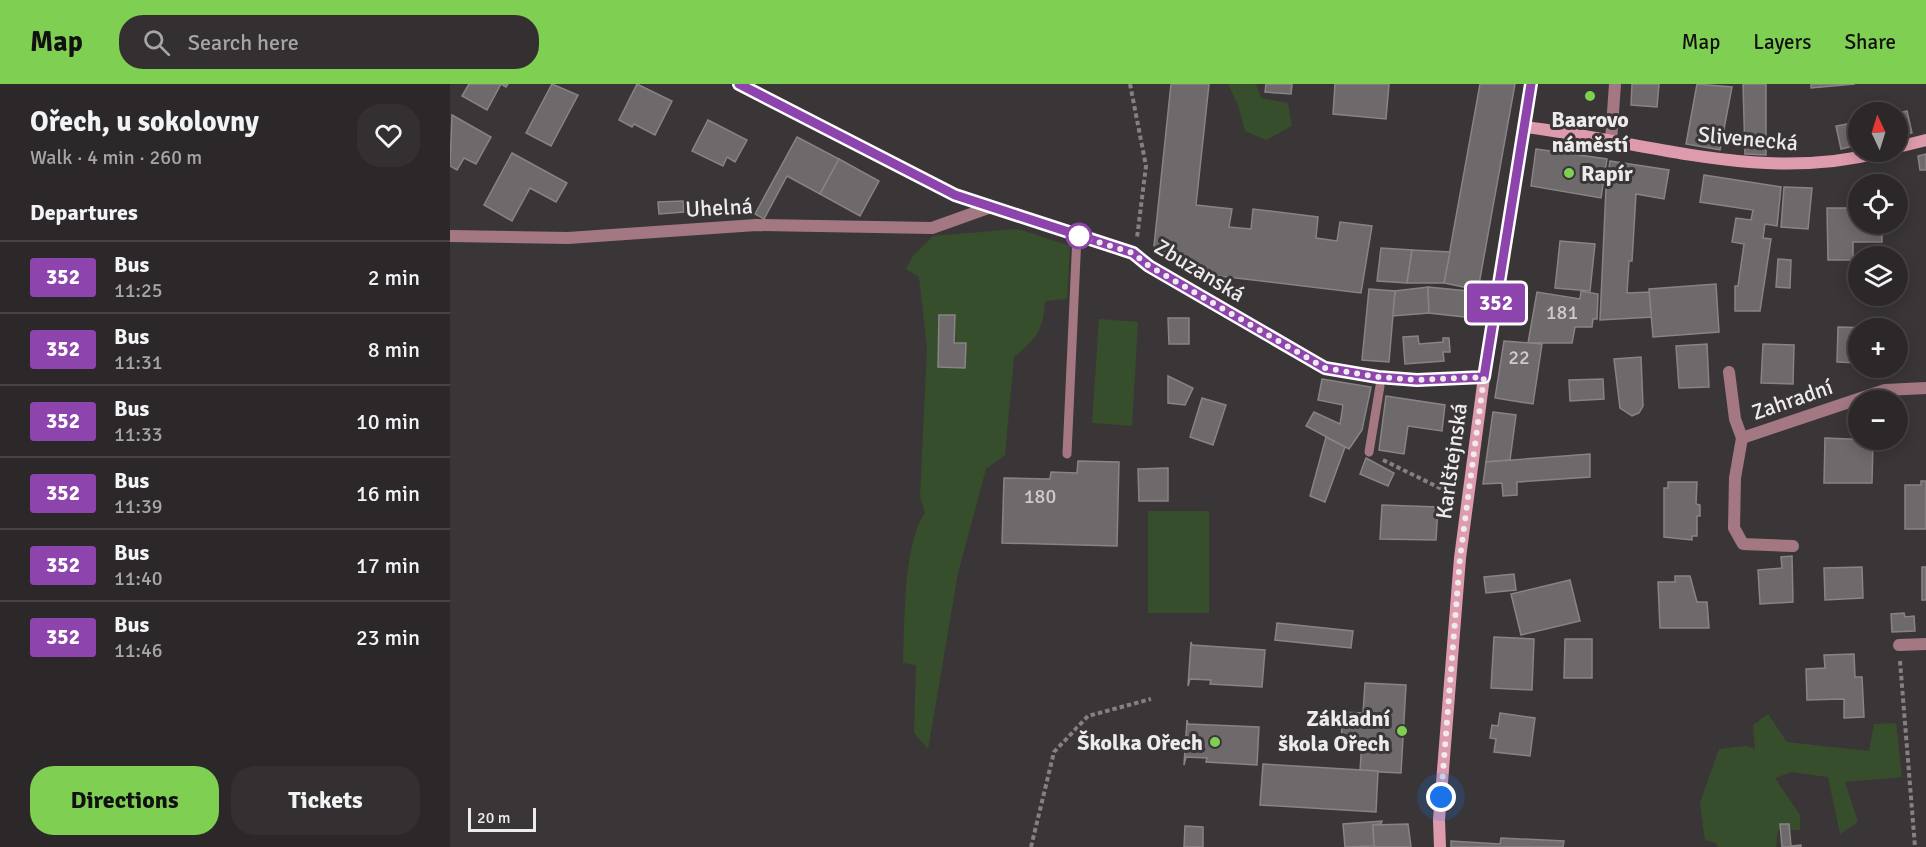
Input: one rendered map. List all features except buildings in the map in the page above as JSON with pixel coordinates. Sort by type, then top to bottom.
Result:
[{"type":"street","name":"Zbuzanská","points":[[739,84],[955,195],[988,208],[1133,253],[1149,266],[1325,368],[1378,377],[1417,380],[1484,377]]},
{"type":"street","name":"Karlštejnská","points":[[1440,847],[1439,820],[1460,558],[1484,377],[1531,84]]},
{"type":"street","points":[[1525,127],[1611,141],[1615,84]]},
{"type":"street","points":[[1908,144],[1926,140]]},
{"type":"street","name":"Slivenecká","points":[[1611,141],[1739,163],[1808,164],[1848,158]]},
{"type":"street","name":"Uhelná","points":[[450,236],[568,238],[756,225],[932,228],[988,208]]},
{"type":"street","name":"Zahradní","points":[[1729,372],[1735,419],[1743,438],[1735,478],[1734,528],[1743,543],[1793,546]]},
{"type":"street","name":"Zahradní","points":[[1743,438],[1884,390],[1926,388]]},
{"type":"street","points":[[1899,645],[1926,644]]},
{"type":"lane","points":[[1067,454],[1077,235]]},
{"type":"lane","points":[[1369,453],[1380,386]]},
{"type":"path","points":[[1130,84],[1146,166],[1140,227],[1133,253]]},
{"type":"path","points":[[1369,453],[1446,491]]},
{"type":"path","points":[[1899,645],[1915,847]]},
{"type":"path","points":[[1031,847],[1054,752],[1088,716],[1151,699]]},
{"type":"green space","points":[[1228,84],[1256,84],[1261,98],[1288,103],[1292,126],[1266,140],[1245,131],[1238,105]]},
{"type":"green space","points":[[1018,229],[1070,246],[1067,299],[1045,301],[1043,320],[1037,333],[1014,357],[1005,455],[986,469],[958,573],[928,749],[914,733],[916,665],[903,663],[909,563],[918,526],[925,513],[920,497],[927,348],[919,277],[906,269],[913,256],[933,236]]},
{"type":"green space","points":[[1099,319],[1138,322],[1132,426],[1092,423]]},
{"type":"green space","points":[[1148,511],[1209,511],[1209,613],[1148,613]]},
{"type":"green space","points":[[1768,714],[1787,742],[1869,751],[1874,724],[1896,723],[1902,777],[1845,782],[1858,822],[1840,834],[1828,777],[1791,772],[1775,778],[1800,815],[1800,830],[1778,830],[1776,847],[1718,847],[1716,843],[1705,840],[1700,803],[1719,749],[1746,746],[1755,749],[1753,725]]},
{"type":"bus line","name":"352","points":[[739,84],[955,195],[988,208],[1133,253],[1149,266],[1325,368],[1378,377],[1434,380],[1484,377],[1531,84]]},
{"type":"place","name":"Baarovo náměstí","points":[[1590,96]]},
{"type":"place","name":"Rapír","points":[[1569,173]]},
{"type":"place","name":"Základní škola Ořech","points":[[1402,731]]},
{"type":"place","name":"Školka Ořech","points":[[1215,742]]},
{"type":"route","points":[[1079,236],[1077,235],[1133,253],[1149,266],[1325,368],[1378,377],[1417,380],[1484,377],[1460,558],[1441,797]]}]
